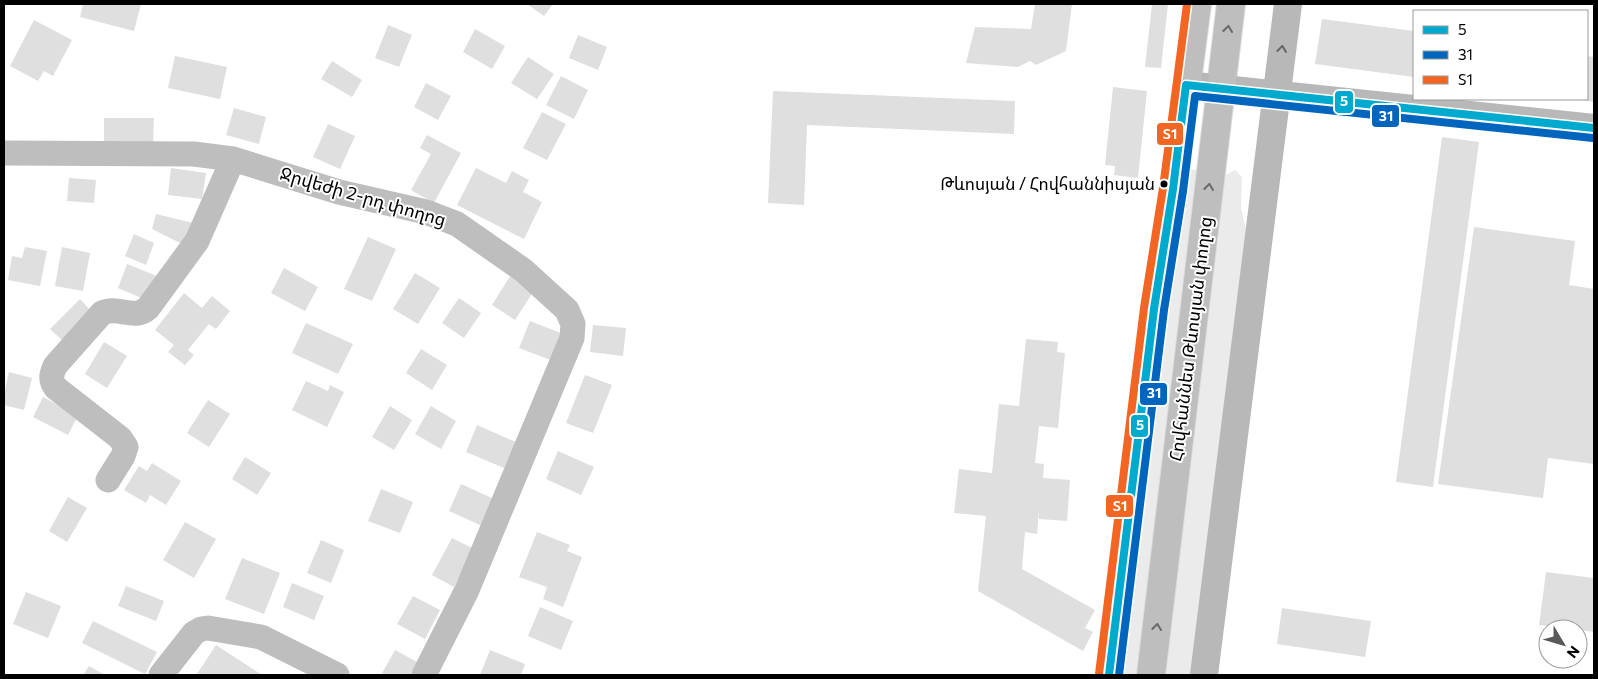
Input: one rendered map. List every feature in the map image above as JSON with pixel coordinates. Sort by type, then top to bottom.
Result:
[{"type":"main road","points":[[1109,675],[1154,309],[1173,188],[1197,4]]},
{"type":"main road","name":"Հովհաննես Թևոսյան փողոց","points":[[1152,675],[1231,4]]},
{"type":"street","points":[[1204,675],[1288,4]]},
{"type":"street","points":[[1186,85],[1594,128]]},
{"type":"street","name":"Ջրվեժի 2-րդ փողոց","points":[[4,153],[194,154],[233,159],[339,192],[426,212],[458,224],[522,270],[566,310],[573,324],[572,338],[467,590],[424,675]]},
{"type":"street","points":[[108,480],[123,456],[126,447],[120,438],[56,388],[51,382],[52,373],[102,313],[112,310],[136,314],[148,308],[197,241],[233,159]]},
{"type":"street","points":[[161,675],[194,634],[201,629],[208,628],[261,637],[337,675]]},
{"type":"shaded area","points":[[1187,169],[1199,170],[1138,675],[1124,675]]},
{"type":"shaded area","points":[[1235,170],[1242,177],[1241,208],[1249,242],[1192,675],[1165,675],[1224,176]]},
{"type":"building","points":[[83,4],[141,4],[134,31],[80,17]]},
{"type":"building","points":[[527,4],[553,4],[544,16]]},
{"type":"building","points":[[1035,4],[1072,4],[1066,51],[1036,65],[1030,61],[1018,67],[966,63],[975,27],[1031,29]]},
{"type":"building","points":[[1152,4],[1168,4],[1161,68],[1145,67]]},
{"type":"building","points":[[1322,19],[1413,31],[1413,77],[1315,64]]},
{"type":"building","points":[[34,20],[72,40],[53,76],[44,71],[38,81],[10,66]]},
{"type":"building","points":[[388,25],[412,35],[399,67],[375,58]]},
{"type":"building","points":[[475,29],[505,46],[492,69],[463,52]]},
{"type":"building","points":[[578,35],[607,47],[598,70],[569,58]]},
{"type":"building","points":[[175,56],[227,67],[220,99],[168,88]]},
{"type":"building","points":[[1588,56],[1594,57],[1594,102],[1582,100],[1588,100]]},
{"type":"building","points":[[528,57],[554,74],[537,99],[511,83]]},
{"type":"building","points":[[332,61],[362,80],[352,97],[321,79]]},
{"type":"building","points":[[561,76],[588,90],[574,119],[546,105]]},
{"type":"building","points":[[426,83],[451,96],[438,120],[414,107]]},
{"type":"building","points":[[1113,87],[1147,91],[1138,178],[1114,175],[1115,166],[1105,165]]},
{"type":"building","points":[[773,91],[1015,101],[1014,134],[807,125],[804,205],[768,203]]},
{"type":"building","points":[[234,108],[266,117],[259,144],[226,135]]},
{"type":"building","points":[[542,112],[566,124],[547,160],[523,148]]},
{"type":"building","points":[[104,118],[154,118],[153,144],[104,144]]},
{"type":"building","points":[[328,124],[355,136],[340,169],[313,157]]},
{"type":"building","points":[[427,135],[461,153],[434,203],[411,190],[431,154],[420,148]]},
{"type":"building","points":[[1442,137],[1479,142],[1433,487],[1396,482]]},
{"type":"building","points":[[171,168],[206,173],[202,199],[168,195]]},
{"type":"building","points":[[476,168],[506,183],[512,171],[529,180],[523,192],[542,202],[524,239],[457,205]]},
{"type":"building","points":[[69,178],[96,180],[94,203],[67,201]]},
{"type":"building","points":[[156,214],[193,223],[184,245],[152,229]]},
{"type":"building","points":[[1474,227],[1575,241],[1569,285],[1594,289],[1594,464],[1548,458],[1543,498],[1438,484]]},
{"type":"building","points":[[134,234],[154,243],[146,265],[125,256]]},
{"type":"building","points":[[368,237],[396,249],[372,301],[344,289]]},
{"type":"building","points":[[25,247],[47,251],[40,286],[8,280],[12,256],[22,258]]},
{"type":"building","points":[[62,247],[90,253],[83,291],[55,286]]},
{"type":"building","points":[[127,264],[162,278],[146,300],[118,288]]},
{"type":"building","points":[[284,268],[318,287],[305,311],[271,293]]},
{"type":"building","points":[[415,273],[440,288],[418,324],[393,309]]},
{"type":"building","points":[[512,273],[535,289],[515,320],[492,305]]},
{"type":"building","points":[[184,293],[202,308],[212,296],[230,311],[216,329],[209,324],[188,350],[194,355],[185,365],[168,352],[174,345],[155,330]]},
{"type":"building","points":[[459,298],[481,313],[464,338],[442,323]]},
{"type":"building","points":[[80,299],[92,312],[63,341],[50,329]]},
{"type":"building","points":[[530,321],[566,335],[556,362],[519,348]]},
{"type":"building","points":[[306,323],[353,344],[338,374],[292,353]]},
{"type":"building","points":[[593,325],[626,328],[623,356],[590,352]]},
{"type":"building","points":[[1026,339],[1058,342],[1057,352],[1065,353],[1058,428],[1039,426],[1035,463],[1044,464],[1043,478],[1070,480],[1067,521],[1039,519],[1039,511],[1037,534],[1025,532],[1022,569],[1095,610],[1085,628],[1093,632],[1083,651],[978,591],[986,516],[954,513],[959,469],[992,473],[999,404],[1019,406]]},
{"type":"building","points":[[104,342],[127,356],[107,388],[85,374]]},
{"type":"building","points":[[421,349],[447,365],[432,390],[406,373]]},
{"type":"building","points":[[9,372],[32,378],[24,410],[4,405],[4,394]]},
{"type":"building","points":[[585,375],[612,385],[593,433],[566,423]]},
{"type":"building","points":[[306,381],[328,391],[330,385],[344,392],[327,427],[292,410]]},
{"type":"building","points":[[43,397],[78,415],[68,435],[33,417]]},
{"type":"building","points":[[208,400],[230,414],[209,447],[187,433]]},
{"type":"building","points":[[390,406],[412,420],[394,450],[372,437]]},
{"type":"building","points":[[431,406],[456,421],[441,449],[415,434]]},
{"type":"building","points":[[477,425],[516,442],[504,468],[466,452]]},
{"type":"building","points":[[558,451],[594,467],[581,495],[546,479]]},
{"type":"building","points":[[245,457],[271,473],[257,495],[232,479]]},
{"type":"building","points":[[152,463],[181,481],[166,505],[150,495],[146,503],[124,490],[139,466],[147,471]]},
{"type":"building","points":[[461,484],[494,499],[482,526],[449,511]]},
{"type":"building","points":[[381,489],[413,502],[400,533],[368,521]]},
{"type":"building","points":[[68,497],[87,508],[67,542],[49,531]]},
{"type":"building","points":[[185,522],[216,539],[194,578],[163,560]]},
{"type":"building","points":[[537,532],[570,545],[567,551],[582,557],[563,607],[543,599],[547,587],[519,577]]},
{"type":"building","points":[[452,538],[474,549],[454,587],[432,575]]},
{"type":"building","points":[[321,540],[344,550],[331,583],[307,573]]},
{"type":"building","points":[[242,558],[280,573],[264,614],[225,599]]},
{"type":"building","points":[[1546,572],[1594,578],[1594,632],[1588,631],[1588,619],[1540,619]]},
{"type":"building","points":[[292,583],[324,596],[314,620],[283,607]]},
{"type":"building","points":[[126,586],[164,601],[156,621],[118,606]]},
{"type":"building","points":[[26,592],[61,606],[48,638],[13,624]]},
{"type":"building","points":[[413,596],[440,610],[425,639],[397,624]]},
{"type":"building","points":[[540,607],[573,621],[561,650],[528,636]]},
{"type":"building","points":[[1282,608],[1371,621],[1365,657],[1277,644]]},
{"type":"building","points":[[93,621],[157,652],[145,674],[82,643]]},
{"type":"building","points":[[216,645],[262,675],[197,674]]},
{"type":"building","points":[[395,650],[417,662],[410,675],[381,675]]},
{"type":"building","points":[[490,650],[525,664],[521,675],[480,675]]},
{"type":"building","points":[[89,666],[105,675],[83,675]]},
{"type":"transit line","name":"Տ1","points":[[1099,674],[1144,308],[1163,188],[1187,4]]},
{"type":"transit line","name":"5","points":[[1109,675],[1154,309],[1173,189],[1186,85],[1594,128]]},
{"type":"transit line","name":"31","points":[[1119,675],[1164,310],[1183,191],[1195,96],[1593,138]]},
{"type":"place","name":"Թևոսյան / Հովհաննիսյան","points":[[1164,184]]}]
